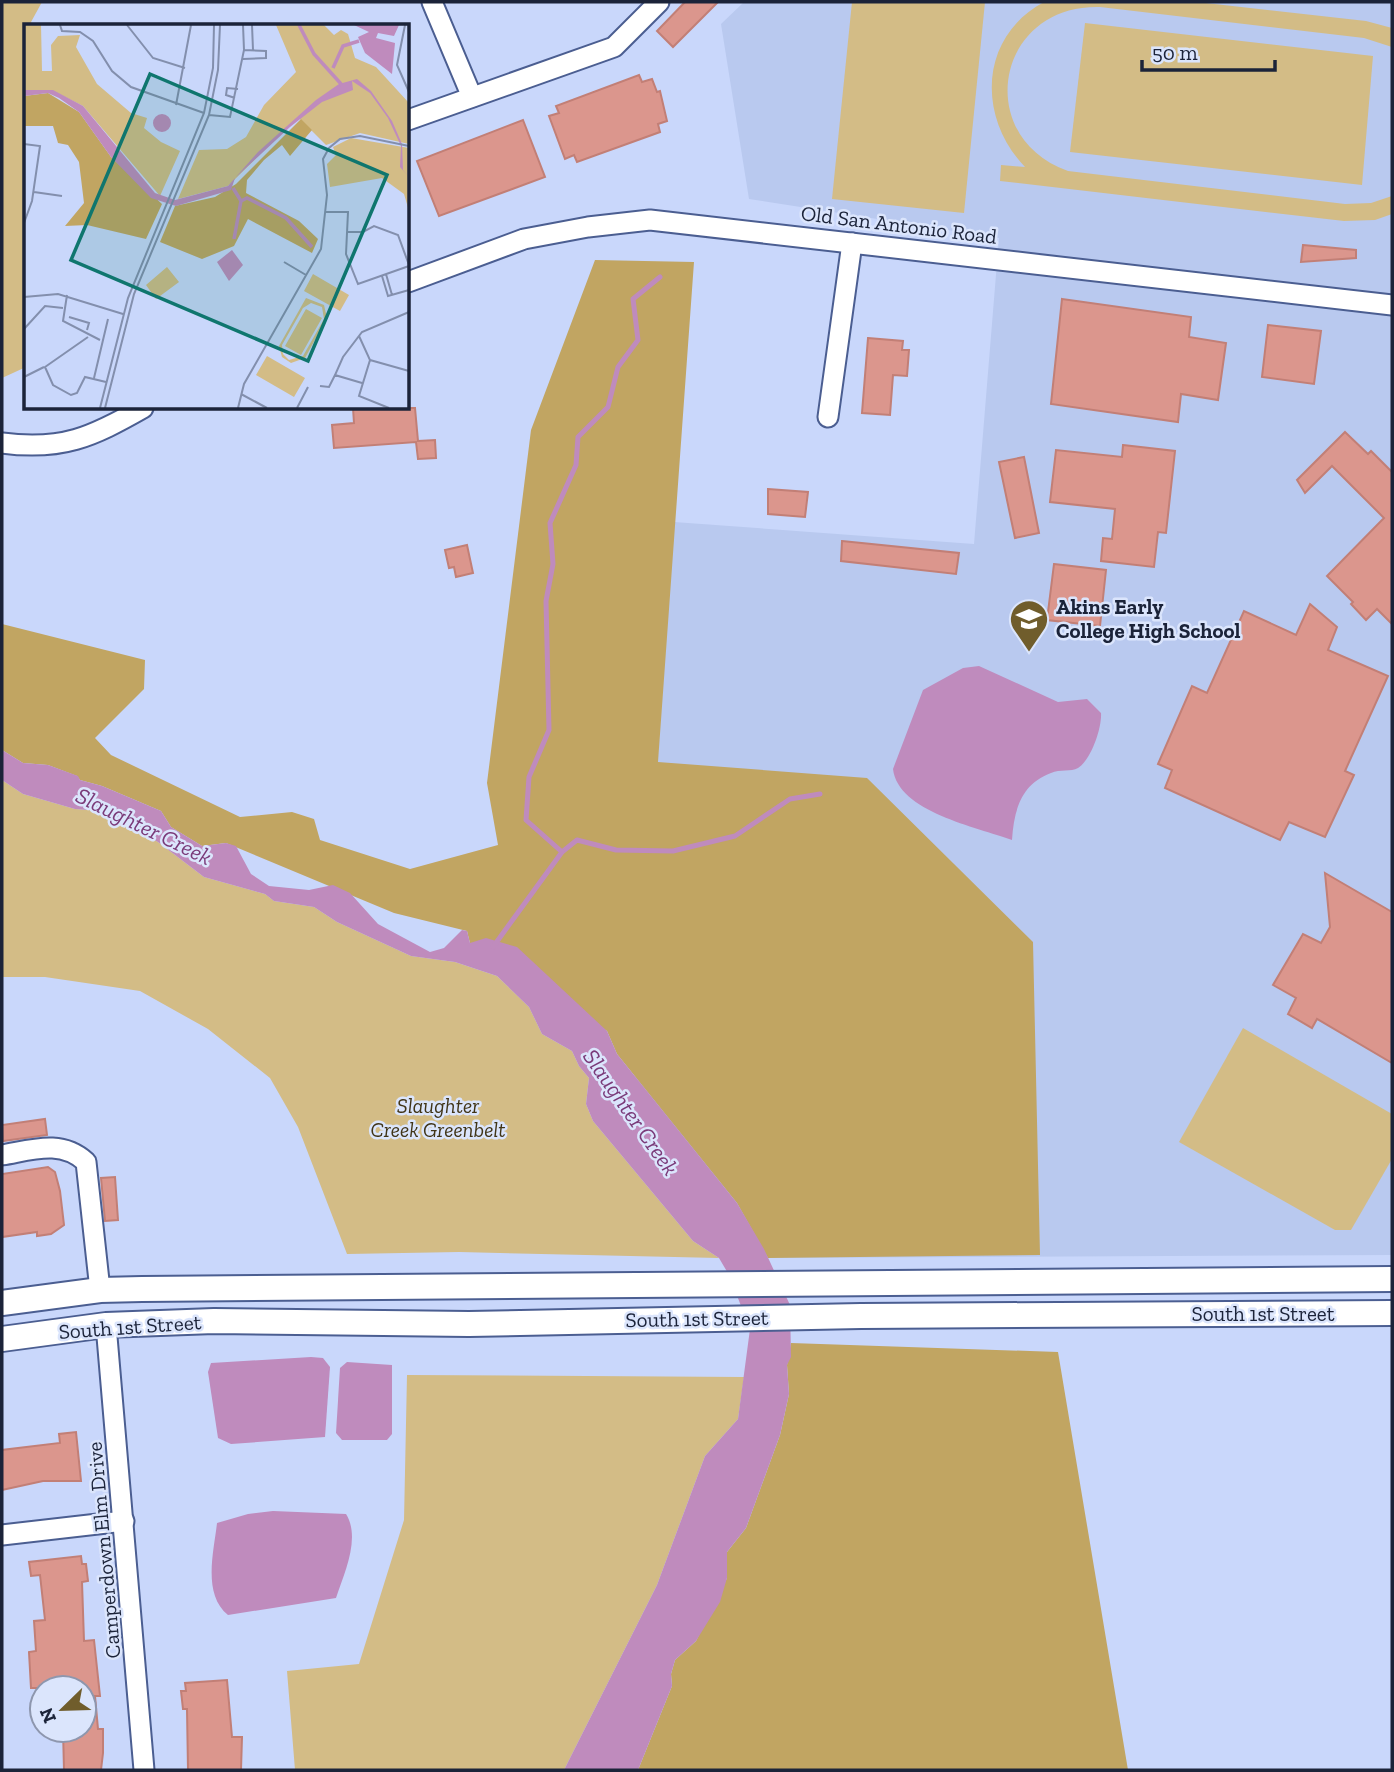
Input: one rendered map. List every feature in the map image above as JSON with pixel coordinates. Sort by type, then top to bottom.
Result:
[{"type":"main road","name":"South 1st Street","points":[[2,1303],[100,1290],[459,1288],[851,1281],[1392,1279]]},
{"type":"main road","points":[[100,1290],[106,1325]]},
{"type":"main road","name":"South 1st Street","points":[[2,1339],[106,1325],[214,1321],[468,1324],[861,1316],[1392,1313]]},
{"type":"street","points":[[432,2],[472,97]]},
{"type":"street","points":[[410,119],[614,47],[659,2]]},
{"type":"street","name":"Old San Antonio Road","points":[[410,281],[524,240],[588,227],[650,220],[1392,305]]},
{"type":"street","points":[[828,417],[852,243]]},
{"type":"street","points":[[2,443],[47,446],[73,443],[99,433],[139,410]]},
{"type":"street","points":[[2,1155],[58,1146],[68,1149],[86,1162],[100,1290]]},
{"type":"street","name":"Camperdown Elm Drive","points":[[106,1325],[144,1770]]},
{"type":"street","points":[[2,1535],[124,1521]]},
{"type":"shaded area","name":"Akins Early College High School","points":[[744,2],[1392,2],[1392,1255],[768,1258],[737,1203],[636,1079],[674,522],[974,544],[999,238],[749,199],[721,24]]},
{"type":"shaded area","points":[[595,260],[694,262],[658,762],[867,778],[1033,942],[1040,1255],[768,1258],[737,1203],[617,1054],[607,1031],[470,943],[467,931],[394,913],[226,843],[202,846],[171,827],[161,811],[48,765],[23,763],[2,750],[2,624],[145,660],[144,689],[95,738],[111,755],[240,817],[292,812],[314,819],[320,840],[410,869],[498,845],[487,783],[531,430]]},
{"type":"shaded area","points":[[791,1343],[1058,1352],[1128,1770],[638,1770],[672,1686],[671,1674],[675,1660],[696,1641],[727,1578],[727,1552],[746,1528],[780,1435],[789,1394],[787,1365]]},
{"type":"green space","points":[[2,2],[42,2],[31,22],[32,24],[24,24],[24,368],[2,378]]},
{"type":"green space","points":[[852,2],[985,2],[964,213],[832,199]]},
{"type":"green space","points":[[1044,2],[1197,2],[1366,21],[1392,28],[1392,47],[1364,38],[1100,7],[1065,12],[1038,27],[1019,49],[1009,75],[1009,103],[1018,131],[1038,154],[1068,171],[1345,204],[1371,203],[1392,196],[1392,214],[1375,220],[1344,221],[1000,181],[1001,165],[1025,167],[1009,147],[993,102],[992,79],[997,56],[1007,36],[1023,17]]},
{"type":"green space","points":[[1085,23],[1373,56],[1362,185],[1070,152]]},
{"type":"green space","name":"Slaughter Creek Greenbelt","points":[[2,780],[23,794],[75,809],[103,811],[158,842],[204,877],[265,894],[274,901],[314,907],[337,922],[411,956],[455,962],[497,976],[529,1007],[542,1034],[572,1051],[589,1078],[586,1104],[593,1121],[693,1241],[719,1258],[459,1252],[347,1254],[298,1127],[270,1078],[208,1029],[140,991],[45,977],[2,977]]},
{"type":"green space","points":[[1243,1028],[1392,1114],[1392,1159],[1351,1230],[1335,1230],[1179,1142]]},
{"type":"green space","points":[[407,1375],[744,1377],[738,1419],[705,1456],[657,1585],[564,1770],[295,1770],[287,1671],[359,1664],[404,1520]]},
{"type":"water","points":[[979,666],[1058,702],[1087,699],[1101,713],[1095,743],[1083,764],[1075,769],[1054,772],[1041,778],[1026,791],[1017,809],[1012,840],[941,816],[924,807],[898,784],[893,769],[923,690],[963,668]]},
{"type":"water","name":"Slaughter Creek","points":[[2,750],[23,763],[48,765],[161,811],[171,827],[202,846],[226,843],[236,846],[251,874],[269,886],[309,890],[333,885],[350,893],[378,924],[430,952],[444,948],[462,930],[467,931],[470,943],[486,938],[517,947],[607,1031],[617,1054],[737,1203],[764,1249],[790,1305],[791,1357],[787,1365],[789,1394],[780,1435],[746,1528],[727,1552],[727,1578],[720,1602],[696,1641],[675,1660],[671,1674],[672,1686],[638,1770],[564,1770],[657,1585],[705,1456],[738,1419],[750,1329],[729,1275],[719,1258],[693,1241],[593,1121],[586,1104],[589,1078],[572,1051],[542,1034],[529,1007],[497,976],[455,962],[411,956],[337,922],[314,907],[274,901],[265,894],[204,877],[158,842],[103,811],[75,809],[23,794],[2,780]]},
{"type":"water","points":[[323,1358],[330,1367],[325,1437],[231,1444],[218,1438],[208,1372],[211,1363]]},
{"type":"water","points":[[347,1362],[392,1365],[392,1434],[387,1440],[342,1440],[336,1433],[340,1368]]},
{"type":"water","points":[[273,1511],[346,1514],[352,1545],[336,1598],[228,1615],[220,1606],[212,1584],[217,1523],[248,1514]]},
{"type":"building","points":[[685,2],[718,2],[673,47],[657,31]]},
{"type":"building","points":[[639,75],[642,82],[652,79],[657,92],[660,91],[667,121],[658,124],[660,132],[577,162],[574,155],[565,159],[549,116],[559,113],[556,106]]},
{"type":"building","points":[[523,120],[545,177],[439,216],[417,161]]},
{"type":"building","points":[[1303,245],[1356,250],[1356,258],[1301,262]]},
{"type":"building","points":[[1062,299],[1191,317],[1189,337],[1226,343],[1218,400],[1181,394],[1178,422],[1051,404]]},
{"type":"building","points":[[1268,325],[1321,331],[1314,384],[1262,377]]},
{"type":"building","points":[[868,338],[903,341],[902,350],[909,350],[907,376],[893,375],[890,415],[862,413]]},
{"type":"building","points":[[415,408],[418,441],[435,440],[436,458],[418,459],[416,442],[334,448],[332,425],[354,423],[353,410]]},
{"type":"building","points":[[1345,432],[1368,454],[1371,451],[1392,472],[1392,624],[1377,609],[1366,620],[1351,604],[1353,602],[1327,576],[1384,518],[1332,466],[1305,493],[1297,480]]},
{"type":"building","points":[[1123,445],[1175,451],[1166,533],[1158,532],[1154,567],[1101,561],[1103,538],[1112,539],[1115,509],[1050,502],[1056,450],[1122,457]]},
{"type":"building","points":[[1024,457],[1039,533],[1015,538],[999,462]]},
{"type":"building","points":[[768,489],[808,492],[805,517],[768,514]]},
{"type":"building","points":[[842,541],[959,553],[956,574],[841,561]]},
{"type":"building","points":[[467,545],[473,573],[456,577],[454,567],[449,568],[445,550]]},
{"type":"building","points":[[1054,564],[1106,570],[1100,626],[1047,620]]},
{"type":"building","points":[[1310,604],[1337,627],[1328,650],[1388,676],[1345,771],[1354,775],[1325,837],[1289,822],[1280,840],[1165,788],[1172,770],[1158,764],[1192,686],[1207,693],[1244,611],[1296,635]]},
{"type":"building","points":[[1325,873],[1392,912],[1392,1063],[1317,1019],[1312,1028],[1288,1014],[1296,998],[1273,985],[1303,934],[1321,943],[1330,927]]},
{"type":"building","points":[[45,1119],[47,1135],[3,1141],[2,1125]]},
{"type":"building","points":[[48,1167],[55,1172],[64,1225],[51,1234],[37,1236],[37,1232],[2,1237],[2,1174]]},
{"type":"building","points":[[115,1177],[118,1220],[105,1221],[101,1178]]},
{"type":"building","points":[[76,1432],[81,1481],[43,1481],[2,1490],[2,1450],[60,1443],[59,1434]]},
{"type":"building","points":[[81,1556],[82,1564],[86,1564],[88,1581],[82,1582],[84,1641],[94,1640],[98,1674],[30,1674],[29,1652],[36,1651],[34,1621],[45,1620],[40,1575],[31,1576],[29,1562]]},
{"type":"building","points":[[227,1680],[232,1737],[242,1737],[241,1770],[188,1770],[187,1709],[183,1709],[181,1691],[186,1691],[185,1683]]},
{"type":"building","points":[[98,1729],[103,1729],[101,1770],[64,1770],[63,1744],[98,1744]]},
{"type":"waterway","points":[[493,947],[562,852],[526,820],[529,777],[549,730],[546,601],[553,564],[550,523],[576,465],[578,437],[608,407],[618,367],[638,340],[633,299],[660,277]]},
{"type":"waterway","points":[[562,852],[577,840],[616,850],[673,851],[735,836],[790,799],[820,794]]},
{"type":"place","name":"Akins Early College High School","points":[[1029,653]]}]
